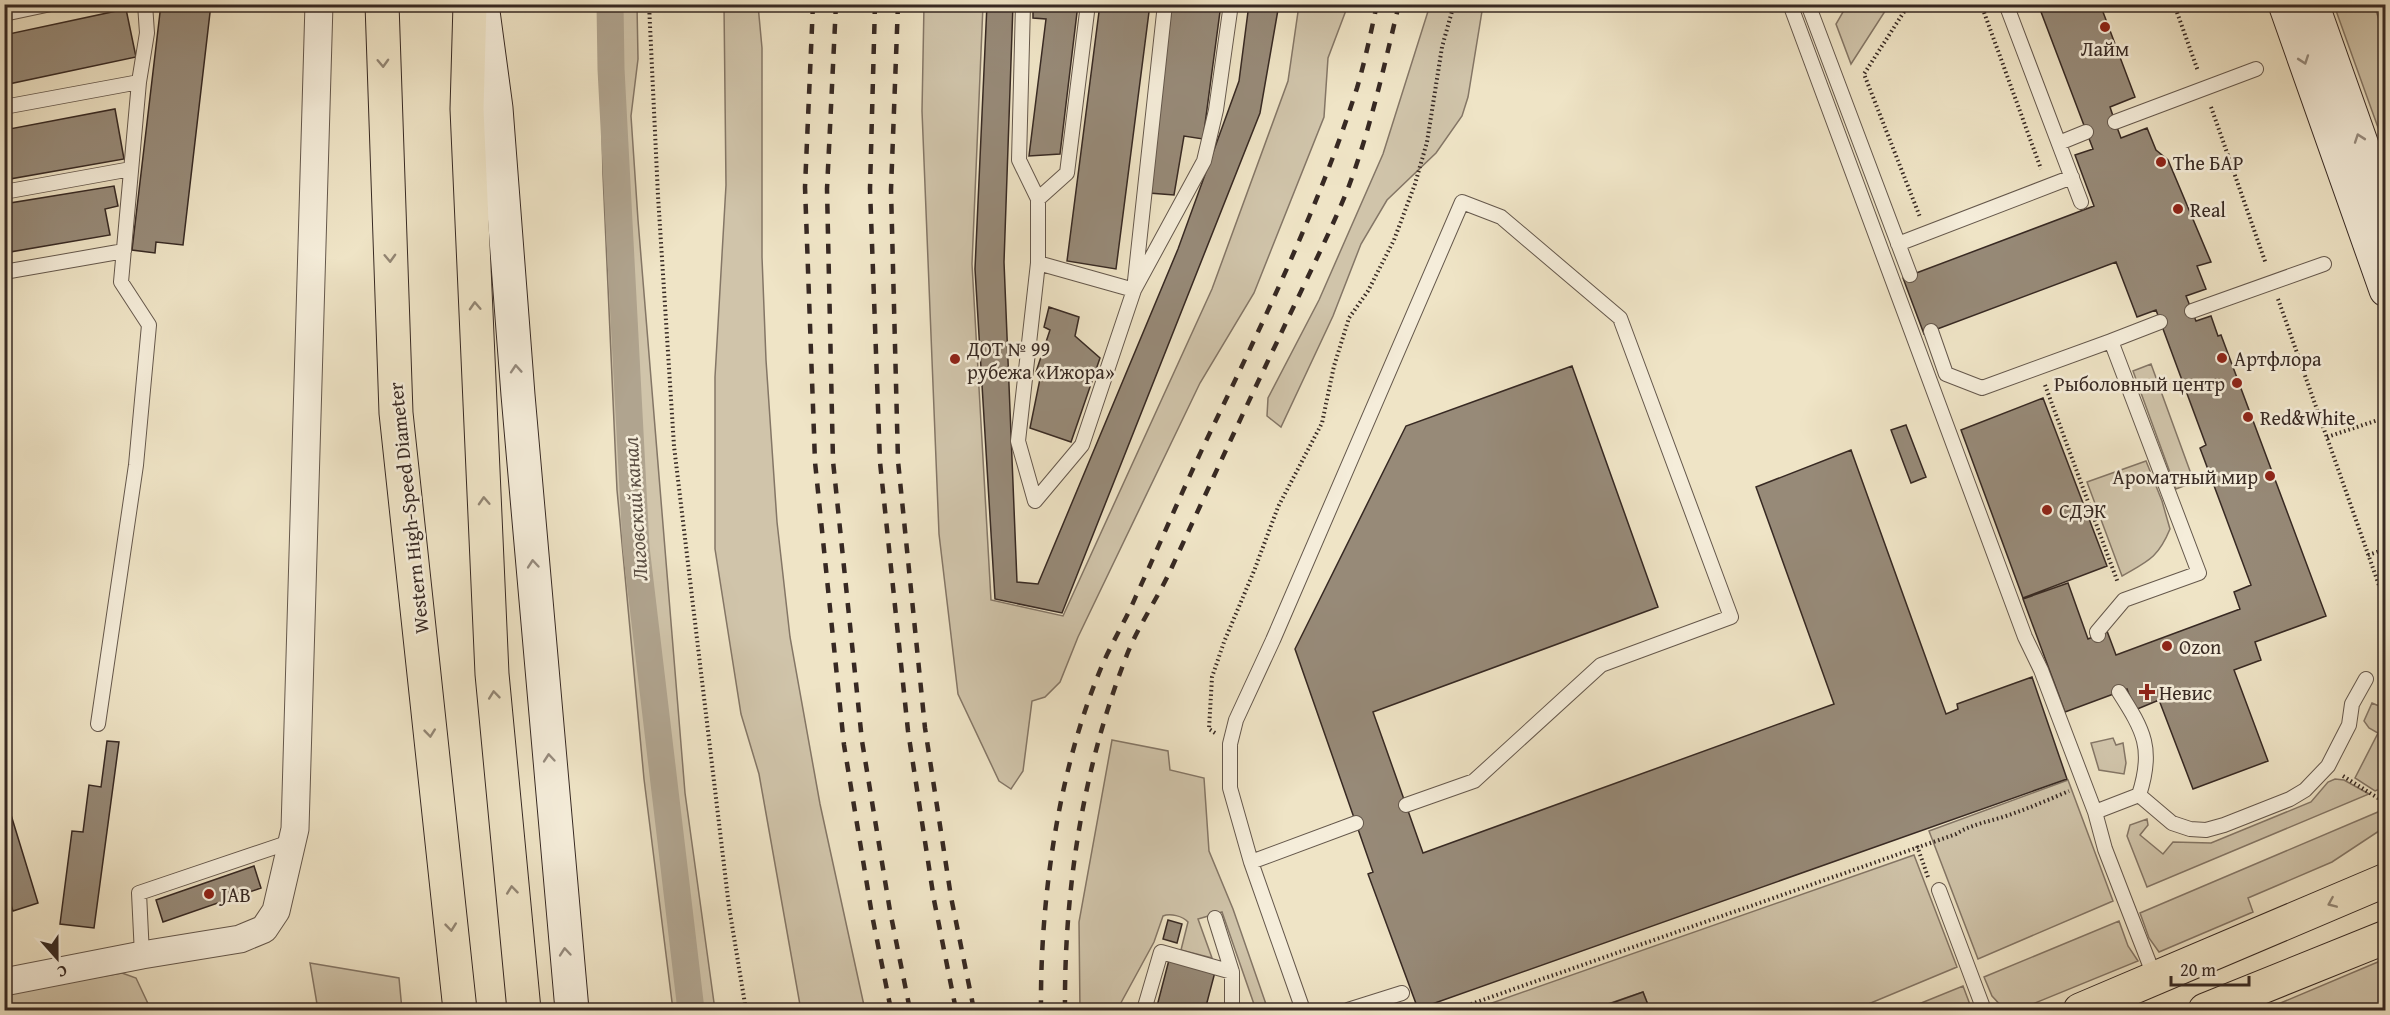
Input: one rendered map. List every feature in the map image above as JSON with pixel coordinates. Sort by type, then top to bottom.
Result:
[{"type":"main road","name":"Western High-Speed Diameter","points":[[382,4],[396,413],[460,1011]]},
{"type":"main road","points":[[470,4],[467,109],[492,674],[524,1011]]},
{"type":"main road","points":[[482,4],[496,108],[520,419],[572,1011]]},
{"type":"main road","points":[[2285,4],[2385,290]]},
{"type":"main road","points":[[2312,4],[2385,213]]},
{"type":"main road","points":[[2096,1007],[2156,978],[2385,880]]},
{"type":"main road","points":[[2205,1011],[2385,937]]},
{"type":"street","points":[[4,982],[142,955],[240,939],[264,929],[276,911],[293,841],[319,4]]},
{"type":"lane","points":[[4,14],[51,4]]},
{"type":"lane","points":[[98,724],[136,465],[149,325],[122,282],[139,82],[147,33],[145,4]]},
{"type":"lane","points":[[1023,4],[1019,160],[1038,199],[1038,263],[1018,441],[1035,501],[1082,445],[1134,290],[1204,161],[1216,110],[1231,4]]},
{"type":"lane","points":[[1038,199],[1067,173],[1088,4]]},
{"type":"lane","points":[[1134,290],[1165,4]]},
{"type":"lane","points":[[1790,4],[2025,637],[2041,670],[2095,812],[2109,859],[2156,978]]},
{"type":"lane","points":[[1808,4],[1910,275]]},
{"type":"lane","points":[[2006,4],[2081,202]]},
{"type":"lane","points":[[2115,122],[2256,69]]},
{"type":"lane","points":[[4,107],[139,82]]},
{"type":"lane","points":[[2059,143],[2086,132]]},
{"type":"lane","points":[[4,192],[132,169]]},
{"type":"lane","points":[[1898,244],[2072,177]]},
{"type":"lane","points":[[1303,1011],[1251,862],[1230,788],[1230,744],[1236,720],[1278,629],[1462,202],[1501,217],[1620,318],[1731,617],[1601,665],[1474,781],[1406,805]]},
{"type":"lane","points":[[4,272],[124,251]]},
{"type":"lane","points":[[1038,263],[1134,290]]},
{"type":"lane","points":[[2192,311],[2324,264]]},
{"type":"lane","points":[[1931,331],[1946,374],[1982,388],[2160,322]]},
{"type":"lane","points":[[2098,635],[2097,632],[2124,600],[2199,573],[2111,340]]},
{"type":"lane","points":[[2139,795],[2172,823],[2190,829],[2206,830],[2290,799],[2305,790],[2328,766],[2349,724],[2352,704],[2366,679]]},
{"type":"lane","points":[[2119,692],[2139,722],[2145,742],[2146,762],[2139,795]]},
{"type":"lane","points":[[2095,812],[2139,795]]},
{"type":"lane","points":[[1251,862],[1356,823]]},
{"type":"lane","points":[[142,955],[139,893],[293,841]]},
{"type":"lane","points":[[1939,890],[1984,1011]]},
{"type":"lane","points":[[1215,918],[1232,972],[1232,1011]]},
{"type":"lane","points":[[1144,1011],[1161,952],[1232,972]]},
{"type":"lane","points":[[1348,1011],[1402,993]]},
{"type":"path","points":[[649,4],[658,196],[674,446],[728,896],[746,1011]]},
{"type":"path","points":[[1230,744],[1209,729],[1212,677],[1278,507],[1322,423],[1334,366],[1349,318],[1368,291],[1394,240],[1415,184],[1427,142],[1442,48],[1454,4]]},
{"type":"path","points":[[1909,4],[1864,74],[1926,233]]},
{"type":"path","points":[[1981,4],[2048,187]]},
{"type":"path","points":[[2174,4],[2385,605]]},
{"type":"path","points":[[2038,368],[2124,600]]},
{"type":"path","points":[[2326,437],[2378,420]]},
{"type":"path","points":[[2368,555],[2385,549]]},
{"type":"path","points":[[2328,766],[2381,800]]},
{"type":"path","points":[[1454,1011],[1956,834],[1971,825],[1989,822],[2032,807],[2085,785]]},
{"type":"path","points":[[1917,846],[1929,881],[1939,890]]},
{"type":"shaded area","points":[[599,5],[637,5],[638,59],[631,116],[638,220],[685,793],[715,1010],[673,1010],[644,779],[617,490],[603,175]]},
{"type":"shaded area","points":[[724,5],[758,5],[762,48],[762,257],[766,360],[777,522],[790,637],[820,804],[865,1010],[803,1010],[800,1005],[759,774],[741,714],[715,549],[715,377],[726,185]]},
{"type":"shaded area","points":[[924,5],[983,5],[972,264],[991,600],[1063,616],[1212,289],[1288,81],[1299,5],[1348,5],[1328,58],[1324,117],[1254,293],[1200,383],[1078,637],[1060,682],[1045,697],[1032,701],[1023,771],[1011,789],[999,781],[958,694],[939,534],[922,111]]},
{"type":"shaded area","points":[[1430,5],[1483,5],[1468,97],[1462,116],[1436,153],[1387,200],[1361,244],[1333,316],[1281,427],[1267,416],[1268,398],[1319,300],[1383,154]]},
{"type":"shaded area","points":[[1847,5],[1889,5],[1851,64],[1836,24]]},
{"type":"shaded area","points":[[2334,5],[2374,5],[2385,37],[2385,147]]},
{"type":"shaded area","points":[[2151,364],[2194,482],[2176,489],[2133,371]]},
{"type":"shaded area","points":[[2146,461],[2170,529],[2166,539],[2151,558],[2122,576],[2087,482]]},
{"type":"shaded area","points":[[2372,703],[2386,709],[2385,787],[2375,791],[2355,778],[2378,733],[2369,728],[2364,721]]},
{"type":"shaded area","points":[[2113,738],[2116,745],[2123,743],[2126,763],[2124,774],[2099,770],[2091,743]]},
{"type":"shaded area","points":[[1112,740],[1168,751],[1170,770],[1204,778],[1209,851],[1233,909],[1268,1010],[1256,1010],[1222,912],[1198,919],[1212,958],[1181,950],[1188,922],[1176,916],[1163,916],[1154,942],[1117,1010],[1080,1010],[1079,922]]},
{"type":"shaded area","points":[[2335,779],[2344,780],[2369,794],[2147,887],[2127,836],[2130,825],[2147,819],[2148,825],[2140,835],[2163,854],[2173,842],[2211,843],[2311,802],[2328,782]]},
{"type":"shaded area","points":[[2068,780],[2113,901],[1978,959],[1929,831]]},
{"type":"shaded area","points":[[2385,809],[2385,827],[2332,862],[2248,898],[2253,912],[2159,952],[2149,938],[2140,913]]},
{"type":"shaded area","points":[[1914,855],[1957,967],[1854,1010],[1650,1010],[1643,992],[1590,1010],[1472,1010]]},
{"type":"shaded area","points":[[2119,921],[2128,946],[2138,961],[2018,1010],[2005,1010],[1992,996],[1984,977]]},
{"type":"shaded area","points":[[2385,959],[2385,1010],[2264,1010]]},
{"type":"shaded area","points":[[310,963],[399,978],[402,1010],[318,1010]]},
{"type":"shaded area","points":[[122,973],[136,978],[151,1010],[5,1010],[5,993]]},
{"type":"shaded area","points":[[1963,986],[1972,1010],[1904,1010]]},
{"type":"building","points":[[161,4],[211,4],[183,245],[156,242],[155,253],[132,250]]},
{"type":"building","points":[[987,4],[1013,4],[1004,262],[1017,582],[1038,584],[1178,249],[1239,81],[1249,4],[1279,4],[1260,113],[1062,613],[995,599],[975,269]]},
{"type":"building","points":[[1033,4],[1078,4],[1060,154],[1029,156],[1046,19],[1033,18]]},
{"type":"building","points":[[1100,4],[1150,4],[1116,269],[1067,261]]},
{"type":"building","points":[[1172,4],[1221,4],[1203,139],[1184,136],[1174,195],[1149,193]]},
{"type":"building","points":[[2038,4],[2100,4],[2135,97],[2110,107],[2115,122],[2121,138],[2147,128],[2156,150],[2168,160],[2211,262],[2197,266],[2206,289],[2186,296],[2196,321],[2211,316],[2218,336],[2221,335],[2326,616],[2255,642],[2261,660],[2234,670],[2268,761],[2193,789],[2159,700],[2135,710],[2127,689],[2065,712],[2023,599],[2068,583],[2088,639],[2107,631],[2116,655],[2240,609],[2234,592],[2251,585],[2200,448],[2206,445],[2156,310],[2137,317],[2116,262],[1924,334],[1903,278],[2094,206],[2075,155],[2093,149]]},
{"type":"building","points":[[126,9],[136,57],[4,85],[4,35]]},
{"type":"building","points":[[115,109],[124,159],[4,180],[4,130]]},
{"type":"building","points":[[114,186],[118,206],[105,209],[110,235],[4,253],[4,204]]},
{"type":"building","points":[[1049,307],[1079,317],[1075,336],[1100,358],[1071,442],[1030,428],[1040,379],[1036,372],[1050,330],[1044,327]]},
{"type":"building","points":[[1572,366],[1658,607],[1373,712],[1423,853],[1834,704],[1756,487],[1851,450],[1946,714],[1958,709],[1957,704],[2032,677],[2067,779],[1418,1009],[1368,874],[1373,872],[1295,649],[1406,426]]},
{"type":"building","points":[[2043,398],[2107,566],[2023,598],[1961,430]]},
{"type":"building","points":[[1906,425],[1926,477],[1911,483],[1891,430]]},
{"type":"building","points":[[107,741],[119,742],[94,928],[60,924],[72,831],[83,832],[89,785],[101,787]]},
{"type":"building","points":[[4,792],[38,903],[13,911],[4,884]]},
{"type":"building","name":"JAB","points":[[254,866],[261,888],[163,922],[156,900]]},
{"type":"building","points":[[1168,920],[1182,924],[1177,943],[1163,939]]},
{"type":"building","points":[[1169,960],[1215,972],[1205,1010],[1156,1010]]},
{"type":"building","points":[[1643,992],[1650,1010],[1592,1010]]},
{"type":"waterway","name":"Лиговский канал","points":[[610,4],[611,69],[636,547],[691,1010]]},
{"type":"railway","points":[[813,4],[805,187],[815,462],[844,745],[872,915],[891,1010]]},
{"type":"railway","points":[[836,4],[827,189],[833,461],[862,741],[890,911],[910,1010]]},
{"type":"railway","points":[[875,4],[870,189],[880,462],[908,731],[934,900],[956,1010]]},
{"type":"railway","points":[[898,4],[891,190],[898,461],[925,728],[951,897],[974,1010]]},
{"type":"railway","points":[[1041,1010],[1044,925],[1054,836],[1073,749],[1086,708],[1105,659],[1132,605],[1307,222],[1357,88],[1377,4]]},
{"type":"railway","points":[[1065,1010],[1068,919],[1079,828],[1088,783],[1112,695],[1133,641],[1167,578],[1347,191],[1370,122],[1399,4]]},
{"type":"place","name":"Лайм","points":[[2105,27]]},
{"type":"place","name":"The БАР","points":[[2161,162]]},
{"type":"place","name":"Real","points":[[2178,209]]},
{"type":"place","name":"Артфлора","points":[[2222,358]]},
{"type":"place","name":"ДОТ № 99 рубежа «Ижора»","points":[[955,359]]},
{"type":"place","name":"Рыболовный центр","points":[[2237,383]]},
{"type":"place","name":"Red&White","points":[[2248,417]]},
{"type":"place","name":"Ароматный мир","points":[[2270,476]]},
{"type":"place","name":"СДЭК","points":[[2047,510]]},
{"type":"place","name":"Ozon","points":[[2167,646]]},
{"type":"place","name":"Невис","points":[[2147,692]]},
{"type":"place","name":"JAB","points":[[209,894]]}]
